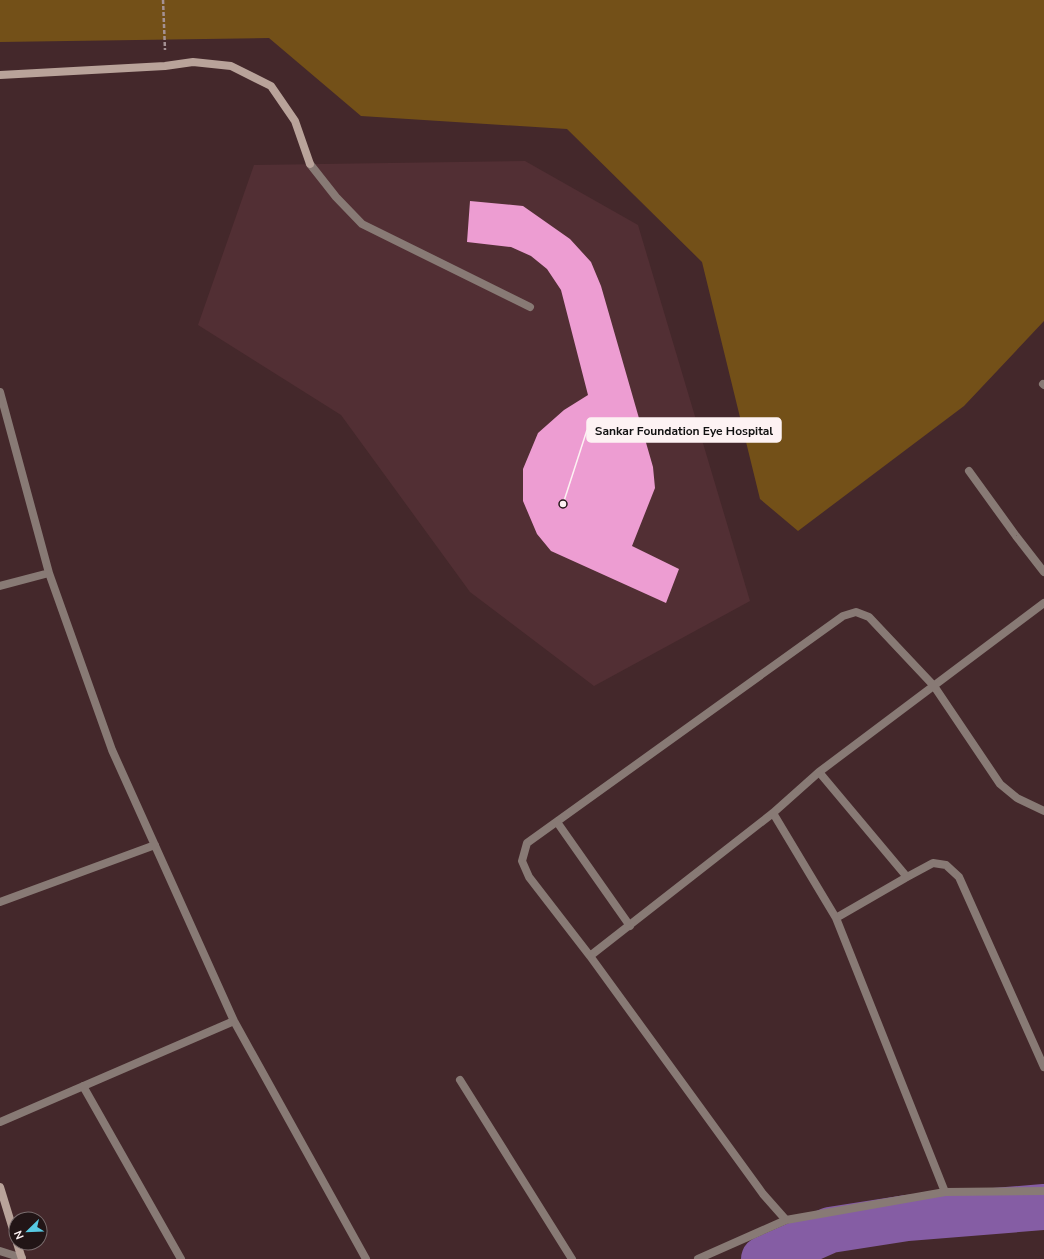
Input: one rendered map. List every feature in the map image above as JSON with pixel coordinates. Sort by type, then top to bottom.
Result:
[{"type":"street","points":[[0,75],[165,66],[193,62],[231,66],[271,86],[295,121],[310,164],[336,197],[362,224],[530,307]]},
{"type":"street","points":[[0,392],[49,573],[112,750],[234,1021],[366,1259]]},
{"type":"street","points":[[969,471],[1044,572]]},
{"type":"street","points":[[0,586],[49,573]]},
{"type":"street","points":[[590,956],[773,813],[819,772],[1044,603]]},
{"type":"street","points":[[786,1220],[763,1194],[590,956],[529,877],[522,861],[527,843],[843,616],[856,612],[869,617],[934,686],[1000,784],[1017,798],[1044,811]]},
{"type":"street","points":[[819,772],[907,877]]},
{"type":"street","points":[[773,813],[836,918],[945,1192]]},
{"type":"street","points":[[556,822],[630,926]]},
{"type":"street","points":[[0,902],[155,846]]},
{"type":"street","points":[[836,918],[934,863],[946,865],[959,877],[1044,1067]]},
{"type":"street","points":[[0,1122],[234,1021]]},
{"type":"street","points":[[460,1080],[572,1259]]},
{"type":"street","points":[[83,1086],[181,1259]]},
{"type":"street","points":[[0,1187],[8,1213]]},
{"type":"street","points":[[698,1259],[786,1220],[945,1192],[1044,1191]]},
{"type":"street","points":[[0,1250],[22,1259]]},
{"type":"path","points":[[163,0],[165,66]]},
{"type":"shaded area","points":[[0,0],[1044,0],[1044,321],[964,406],[798,531],[760,499],[702,262],[567,129],[361,116],[269,38],[0,42]]},
{"type":"shaded area","points":[[525,161],[638,225],[750,601],[594,686],[470,592],[341,415],[198,325],[254,165]]},
{"type":"building","points":[[470,201],[523,206],[570,239],[591,262],[601,286],[653,467],[655,488],[632,546],[679,569],[666,603],[551,551],[537,534],[523,501],[523,469],[538,433],[564,410],[588,395],[561,290],[547,269],[531,256],[511,247],[467,242]]},
{"type":"waterway","points":[[764,1259],[830,1230],[907,1218],[1044,1207]]},
{"type":"place","name":"Sankar Foundation Eye Hospital","points":[[563,504]]}]
